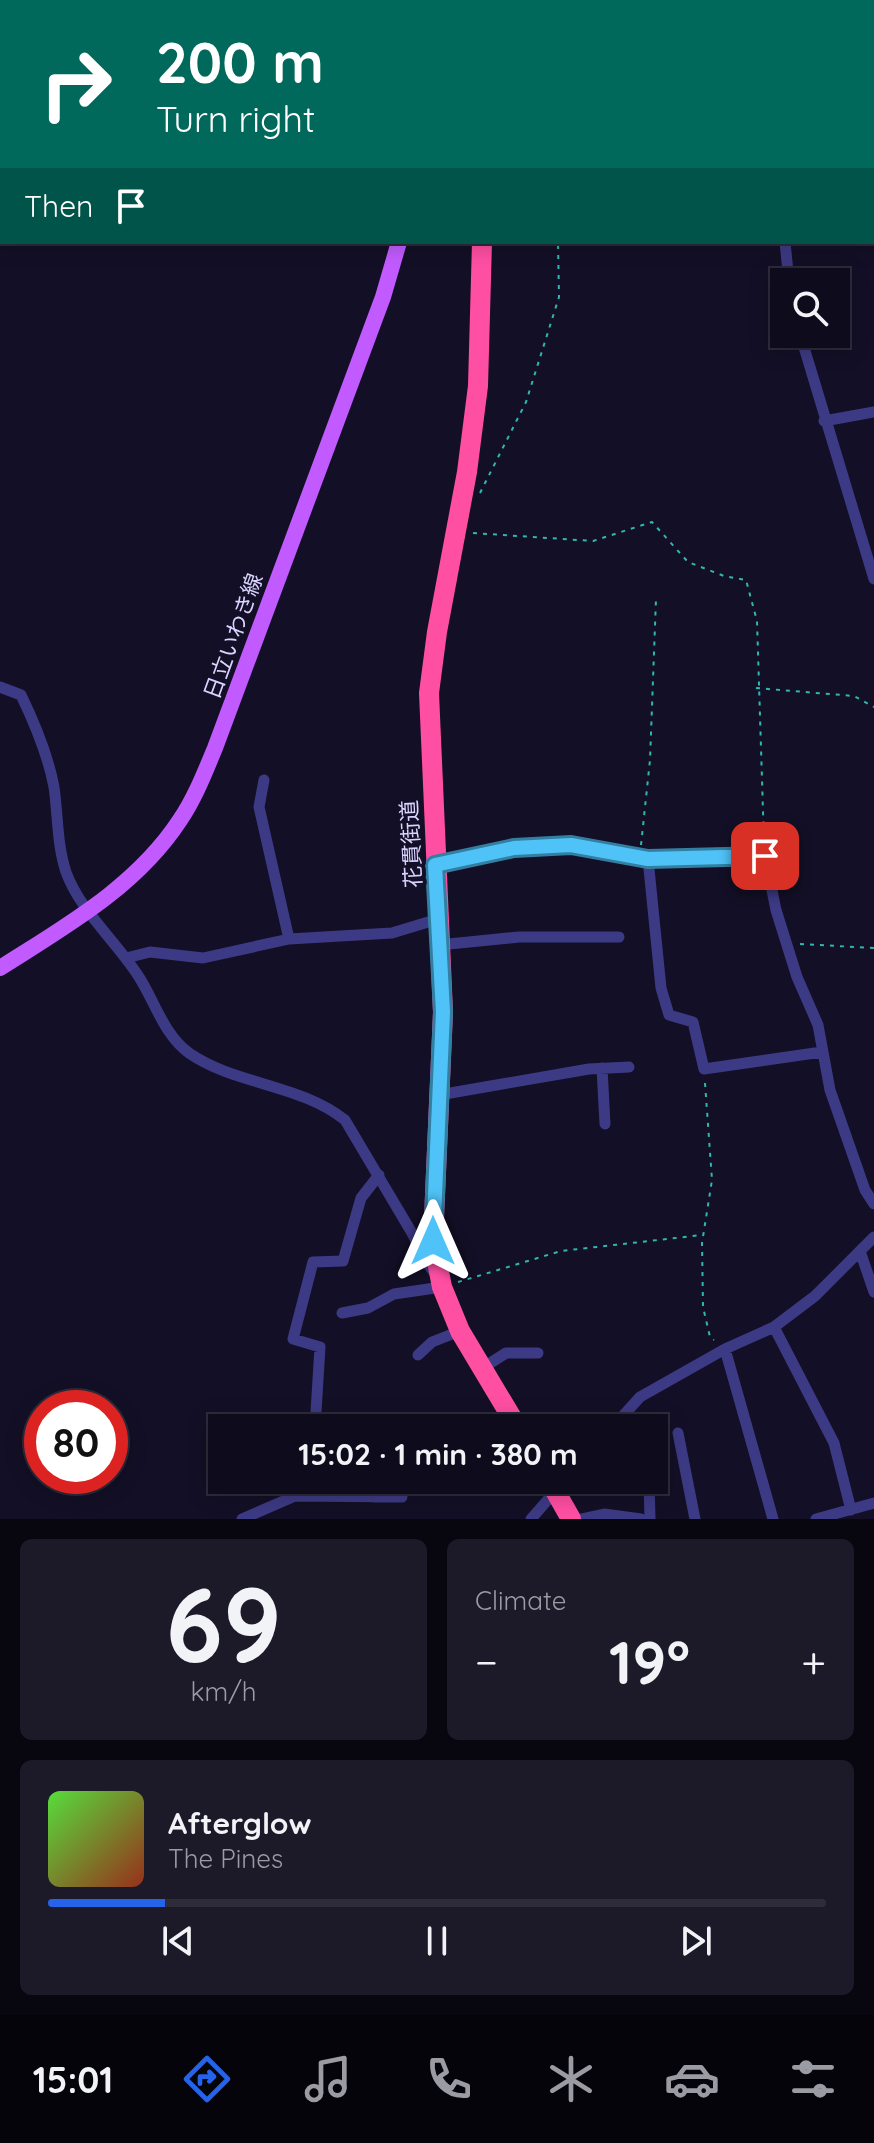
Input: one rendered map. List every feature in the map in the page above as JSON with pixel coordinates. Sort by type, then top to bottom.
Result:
[{"type":"highway","name":"花貫街道","points":[[482,244],[478,386],[467,472],[437,632],[429,693],[443,1012],[432,1214],[440,1282],[460,1331],[509,1414]]},
{"type":"highway","points":[[561,1494],[571,1519]]},
{"type":"main road","name":"日立いわき線","points":[[0,968],[90,911],[148,861],[182,818],[203,777],[383,297],[398,244]]},
{"type":"street","points":[[785,244],[788,268]]},
{"type":"street","points":[[804,348],[874,579]]},
{"type":"street","points":[[824,421],[874,412]]},
{"type":"street","points":[[0,687],[21,695],[36,726],[53,784],[67,876],[139,977],[172,1037],[189,1053],[210,1064],[334,1111],[354,1131],[440,1282],[394,1294],[368,1308],[342,1313]]},
{"type":"street","points":[[264,780],[259,807],[289,939]]},
{"type":"street","points":[[435,865],[514,848],[571,845],[644,858],[765,856],[786,943],[818,1025],[830,1090],[865,1190],[874,1204]]},
{"type":"street","points":[[644,858],[661,988],[669,1015],[693,1022],[704,1069],[822,1052]]},
{"type":"street","points":[[126,958],[150,952],[203,958],[289,939],[392,933],[438,919]]},
{"type":"street","points":[[439,945],[519,937],[619,937]]},
{"type":"street","points":[[439,1095],[602,1068],[629,1067]]},
{"type":"street","points":[[602,1068],[605,1124]]},
{"type":"street","points":[[316,1414],[320,1347],[293,1339],[313,1262],[343,1261],[361,1198],[379,1175]]},
{"type":"street","points":[[625,1414],[640,1397],[725,1349],[774,1327],[815,1296],[874,1237]]},
{"type":"street","points":[[860,1251],[874,1292]]},
{"type":"street","points":[[774,1327],[834,1443],[851,1510]]},
{"type":"street","points":[[418,1355],[432,1342],[460,1331]]},
{"type":"street","points":[[725,1349],[773,1519]]},
{"type":"street","points":[[481,1369],[506,1353],[538,1353]]},
{"type":"street","points":[[678,1433],[695,1519]]},
{"type":"street","points":[[531,1519],[548,1494]]},
{"type":"street","points":[[649,1494],[650,1519]]},
{"type":"street","points":[[244,1518],[295,1496],[402,1497]]},
{"type":"street","points":[[816,1519],[874,1503]]},
{"type":"street","points":[[581,1519],[604,1514],[641,1519]]},
{"type":"path","points":[[476,501],[526,402],[559,297],[558,244]]},
{"type":"path","points":[[456,532],[593,541],[652,522],[688,562],[724,576],[746,580],[757,621],[765,856]]},
{"type":"path","points":[[644,858],[656,599]]},
{"type":"path","points":[[756,688],[854,696],[874,707]]},
{"type":"path","points":[[786,943],[874,948]]},
{"type":"path","points":[[704,1069],[712,1180],[703,1235],[703,1307],[710,1337],[725,1349]]},
{"type":"path","points":[[440,1282],[561,1251],[703,1235]]},
{"type":"route","points":[[433,1241],[443,1012],[435,865],[514,848],[571,845],[648,859],[765,856]]}]
